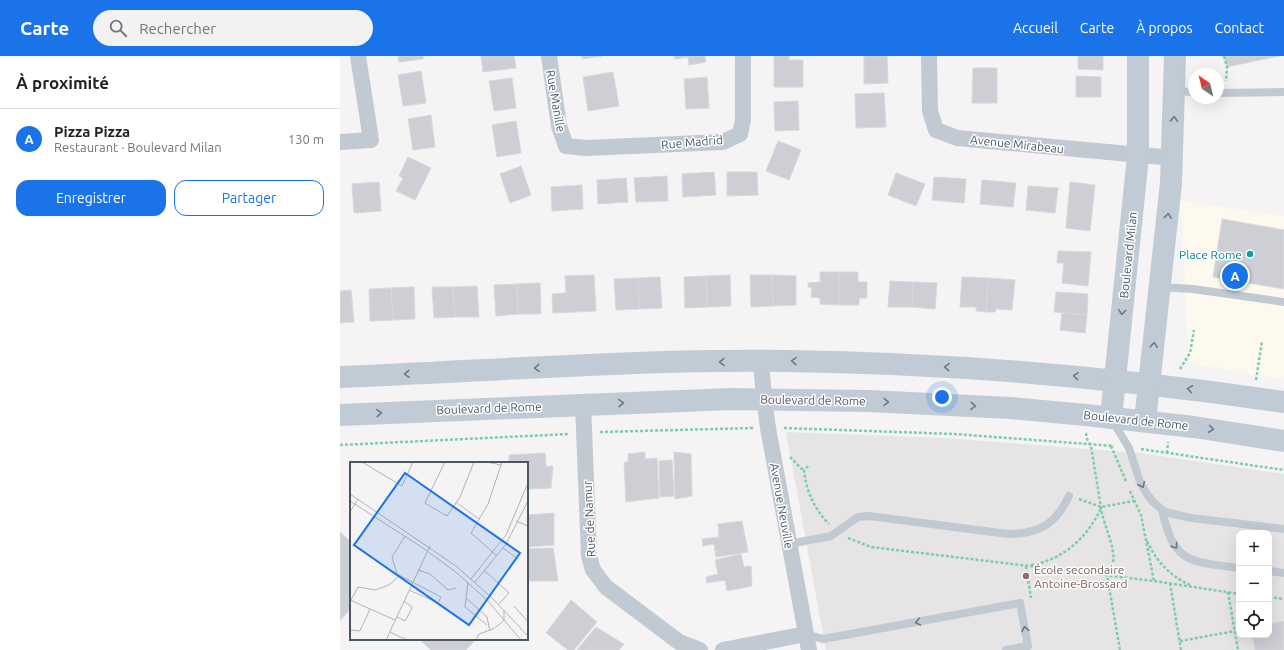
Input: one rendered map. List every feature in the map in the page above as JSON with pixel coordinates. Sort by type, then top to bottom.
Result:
[{"type":"main road","name":"Boulevard Milan","points":[[1111,418],[1138,156],[1138,56]]},
{"type":"main road","points":[[1145,421],[1173,158],[1185,92],[1175,56]]},
{"type":"main road","points":[[340,377],[761,361],[923,366],[1115,380],[1284,402]]},
{"type":"main road","name":"Boulevard de Rome","points":[[340,415],[583,404],[764,399],[975,406],[1145,421],[1284,441]]},
{"type":"street","points":[[340,142],[371,140],[358,56]]},
{"type":"street","name":"Rue Manille","points":[[549,56],[559,126],[566,146]]},
{"type":"street","name":"Rue Madrid","points":[[566,146],[586,148],[723,142],[740,134],[743,120],[743,56]]},
{"type":"street","name":"Avenue Mirabeau","points":[[929,56],[930,111],[936,130],[957,138],[1138,156],[1173,158]]},
{"type":"street","name":"Avenue Neuville","points":[[761,361],[764,399],[789,544],[808,642]]},
{"type":"street","name":"Rue de Namur","points":[[583,404],[590,556],[593,570],[606,587],[668,634],[679,642],[700,650]]},
{"type":"street","points":[[723,650],[808,642]]},
{"type":"lane","points":[[1224,93],[1284,92]]},
{"type":"lane","points":[[1160,287],[1192,289],[1284,302]]},
{"type":"lane","points":[[1111,418],[1129,448],[1140,482],[1146,494],[1162,510],[1176,516],[1284,529]]},
{"type":"lane","points":[[789,544],[830,537],[858,517],[869,516],[1008,534],[1031,532],[1050,523],[1058,515],[1069,496]]},
{"type":"lane","points":[[1162,510],[1170,539],[1184,556],[1199,563],[1236,568]]},
{"type":"lane","points":[[1272,571],[1284,573]]},
{"type":"lane","points":[[808,642],[1020,603],[1028,646],[1006,650]]},
{"type":"path","points":[[1224,56],[1227,67],[1224,83]]},
{"type":"path","points":[[1180,370],[1190,353],[1194,330]]},
{"type":"path","points":[[1256,382],[1262,341]]},
{"type":"path","points":[[594,432],[753,428]]},
{"type":"path","points":[[783,428],[954,434],[1118,447]]},
{"type":"path","points":[[1085,430],[1087,440],[1091,446],[1101,507],[1114,559],[1107,575],[1120,650]]},
{"type":"path","points":[[340,445],[575,434]]},
{"type":"path","points":[[1167,453],[1168,438]]},
{"type":"path","points":[[1111,446],[1141,515],[1154,581]]},
{"type":"path","points":[[1141,449],[1284,470]]},
{"type":"path","points":[[789,456],[804,471],[807,489],[812,502],[830,524]]},
{"type":"path","points":[[804,471],[808,466]]},
{"type":"path","points":[[1069,496],[1101,507],[1134,501]]},
{"type":"path","points":[[1026,565],[1043,563],[1067,551],[1093,525],[1101,507]]},
{"type":"path","points":[[848,537],[871,547],[1170,583],[1236,593]]},
{"type":"path","points":[[1145,537],[1158,562],[1177,579],[1194,587]]},
{"type":"path","points":[[1170,583],[1181,650]]},
{"type":"path","points":[[1228,592],[1238,650]]},
{"type":"path","points":[[1272,597],[1284,599]]},
{"type":"path","points":[[1180,641],[1235,631]]},
{"type":"shaded area","points":[[1181,201],[1284,216],[1284,380],[1189,363]]},
{"type":"shaded area","name":"École secondaire Antoine-Brossard","points":[[786,432],[945,438],[1140,453],[1284,474],[1284,650],[826,650]]},
{"type":"building","points":[[398,56],[423,56],[423,59],[399,62]]},
{"type":"building","points":[[481,56],[514,56],[516,68],[483,72]]},
{"type":"building","points":[[582,56],[602,56],[582,59]]},
{"type":"building","points":[[674,56],[705,56],[706,62],[689,65],[688,57],[675,59]]},
{"type":"building","points":[[774,56],[789,56],[789,60],[803,60],[803,87],[774,87]]},
{"type":"building","points":[[864,56],[887,56],[888,83],[864,84]]},
{"type":"building","points":[[1078,56],[1103,56],[1103,70],[1078,69]]},
{"type":"building","points":[[1224,56],[1279,56],[1227,67]]},
{"type":"building","points":[[973,68],[997,68],[997,103],[972,103]]},
{"type":"building","points":[[421,71],[426,103],[403,106],[398,75]]},
{"type":"building","points":[[613,72],[619,106],[588,111],[583,77]]},
{"type":"building","points":[[1076,76],[1101,77],[1101,97],[1076,97]]},
{"type":"building","points":[[707,77],[709,108],[686,109],[684,79]]},
{"type":"building","points":[[512,78],[516,108],[494,111],[489,81]]},
{"type":"building","points":[[884,93],[886,127],[856,128],[855,94]]},
{"type":"building","points":[[798,101],[799,130],[775,131],[774,102]]},
{"type":"building","points":[[431,115],[435,147],[413,150],[408,119]]},
{"type":"building","points":[[516,121],[521,153],[497,157],[492,125]]},
{"type":"building","points":[[778,141],[801,150],[789,180],[766,171]]},
{"type":"building","points":[[408,157],[431,168],[415,200],[396,191],[403,178],[399,176]]},
{"type":"building","points":[[521,166],[531,195],[510,203],[500,174]]},
{"type":"building","points":[[714,172],[716,195],[683,197],[682,174]]},
{"type":"building","points":[[727,172],[757,172],[758,195],[727,196]]},
{"type":"building","points":[[896,173],[925,184],[916,206],[888,195]]},
{"type":"building","points":[[667,176],[668,201],[636,202],[634,178]]},
{"type":"building","points":[[934,177],[966,179],[964,203],[932,200]]},
{"type":"building","points":[[626,178],[628,202],[598,204],[597,180]]},
{"type":"building","points":[[982,180],[1016,183],[1013,207],[980,204]]},
{"type":"building","points":[[379,182],[381,211],[354,213],[352,184]]},
{"type":"building","points":[[1070,182],[1095,185],[1090,231],[1066,228]]},
{"type":"building","points":[[582,185],[583,209],[552,211],[551,187]]},
{"type":"building","points":[[1028,186],[1058,188],[1055,213],[1026,210]]},
{"type":"building","name":"Place Rome","points":[[1222,219],[1284,230],[1284,289],[1213,277]]},
{"type":"building","points":[[1058,251],[1091,252],[1088,286],[1062,283],[1064,263],[1057,263]]},
{"type":"building","points":[[820,272],[839,272],[839,305],[820,304],[820,298],[811,297],[812,288],[808,287],[808,283],[820,282]]},
{"type":"building","points":[[839,272],[858,272],[858,282],[867,282],[867,298],[859,298],[859,305],[839,305]]},
{"type":"building","points":[[594,275],[596,311],[553,313],[552,294],[566,293],[565,276]]},
{"type":"building","points":[[730,275],[731,306],[707,307],[706,276]]},
{"type":"building","points":[[750,275],[772,275],[773,306],[751,307]]},
{"type":"building","points":[[772,275],[796,276],[796,305],[773,306]]},
{"type":"building","points":[[706,276],[707,307],[685,308],[684,277]]},
{"type":"building","points":[[660,277],[662,308],[639,309],[638,278]]},
{"type":"building","points":[[962,277],[988,278],[986,312],[976,311],[976,307],[960,307]]},
{"type":"building","points":[[638,278],[639,309],[616,310],[614,279]]},
{"type":"building","points":[[988,278],[1015,280],[1012,310],[996,309],[995,312],[986,312]]},
{"type":"building","points":[[890,281],[913,282],[912,307],[888,307]]},
{"type":"building","points":[[913,282],[937,283],[935,309],[912,307]]},
{"type":"building","points":[[540,283],[541,314],[518,314],[517,284]]},
{"type":"building","points":[[517,284],[518,314],[496,316],[494,285]]},
{"type":"building","points":[[477,286],[479,317],[455,317],[453,287]]},
{"type":"building","points":[[414,287],[415,319],[393,320],[391,288]]},
{"type":"building","points":[[432,287],[453,287],[455,317],[434,318]]},
{"type":"building","points":[[391,288],[393,320],[370,321],[369,289]]},
{"type":"building","points":[[351,290],[354,322],[340,323],[340,291]]},
{"type":"building","points":[[1056,292],[1088,294],[1087,315],[1054,312]]},
{"type":"building","points":[[1062,313],[1087,315],[1085,333],[1060,330]]},
{"type":"building","points":[[645,452],[645,459],[657,458],[659,498],[626,502],[624,462],[628,462],[628,454]]},
{"type":"building","points":[[674,452],[691,454],[692,496],[675,499]]},
{"type":"building","points":[[545,453],[546,467],[553,466],[551,488],[528,489],[528,462],[509,462],[509,455]]},
{"type":"building","points":[[672,460],[674,496],[660,497],[659,461]]},
{"type":"building","points":[[554,513],[554,545],[528,547],[528,515]]},
{"type":"building","points":[[742,521],[748,552],[716,557],[714,544],[703,546],[702,539],[719,537],[718,524]]},
{"type":"building","points":[[340,532],[350,541],[350,609],[340,621]]},
{"type":"building","points":[[553,548],[558,581],[528,581],[528,549]]},
{"type":"building","points":[[741,554],[744,567],[751,566],[752,586],[727,591],[725,580],[707,583],[706,577],[718,574],[715,560]]},
{"type":"building","points":[[571,600],[597,622],[574,650],[568,650],[546,633]]},
{"type":"building","points":[[1284,621],[1284,650],[1255,650],[1253,638],[1272,638],[1272,623]]},
{"type":"building","points":[[596,627],[624,644],[619,650],[577,650]]},
{"type":"building","points":[[420,640],[475,640],[466,650],[431,650]]},
{"type":"place","name":"Place Rome","points":[[1250,254]]},
{"type":"place","name":"Pizza Pizza","points":[[1235,276]]},
{"type":"place","name":"École secondaire Antoine-Brossard","points":[[1026,576]]}]
